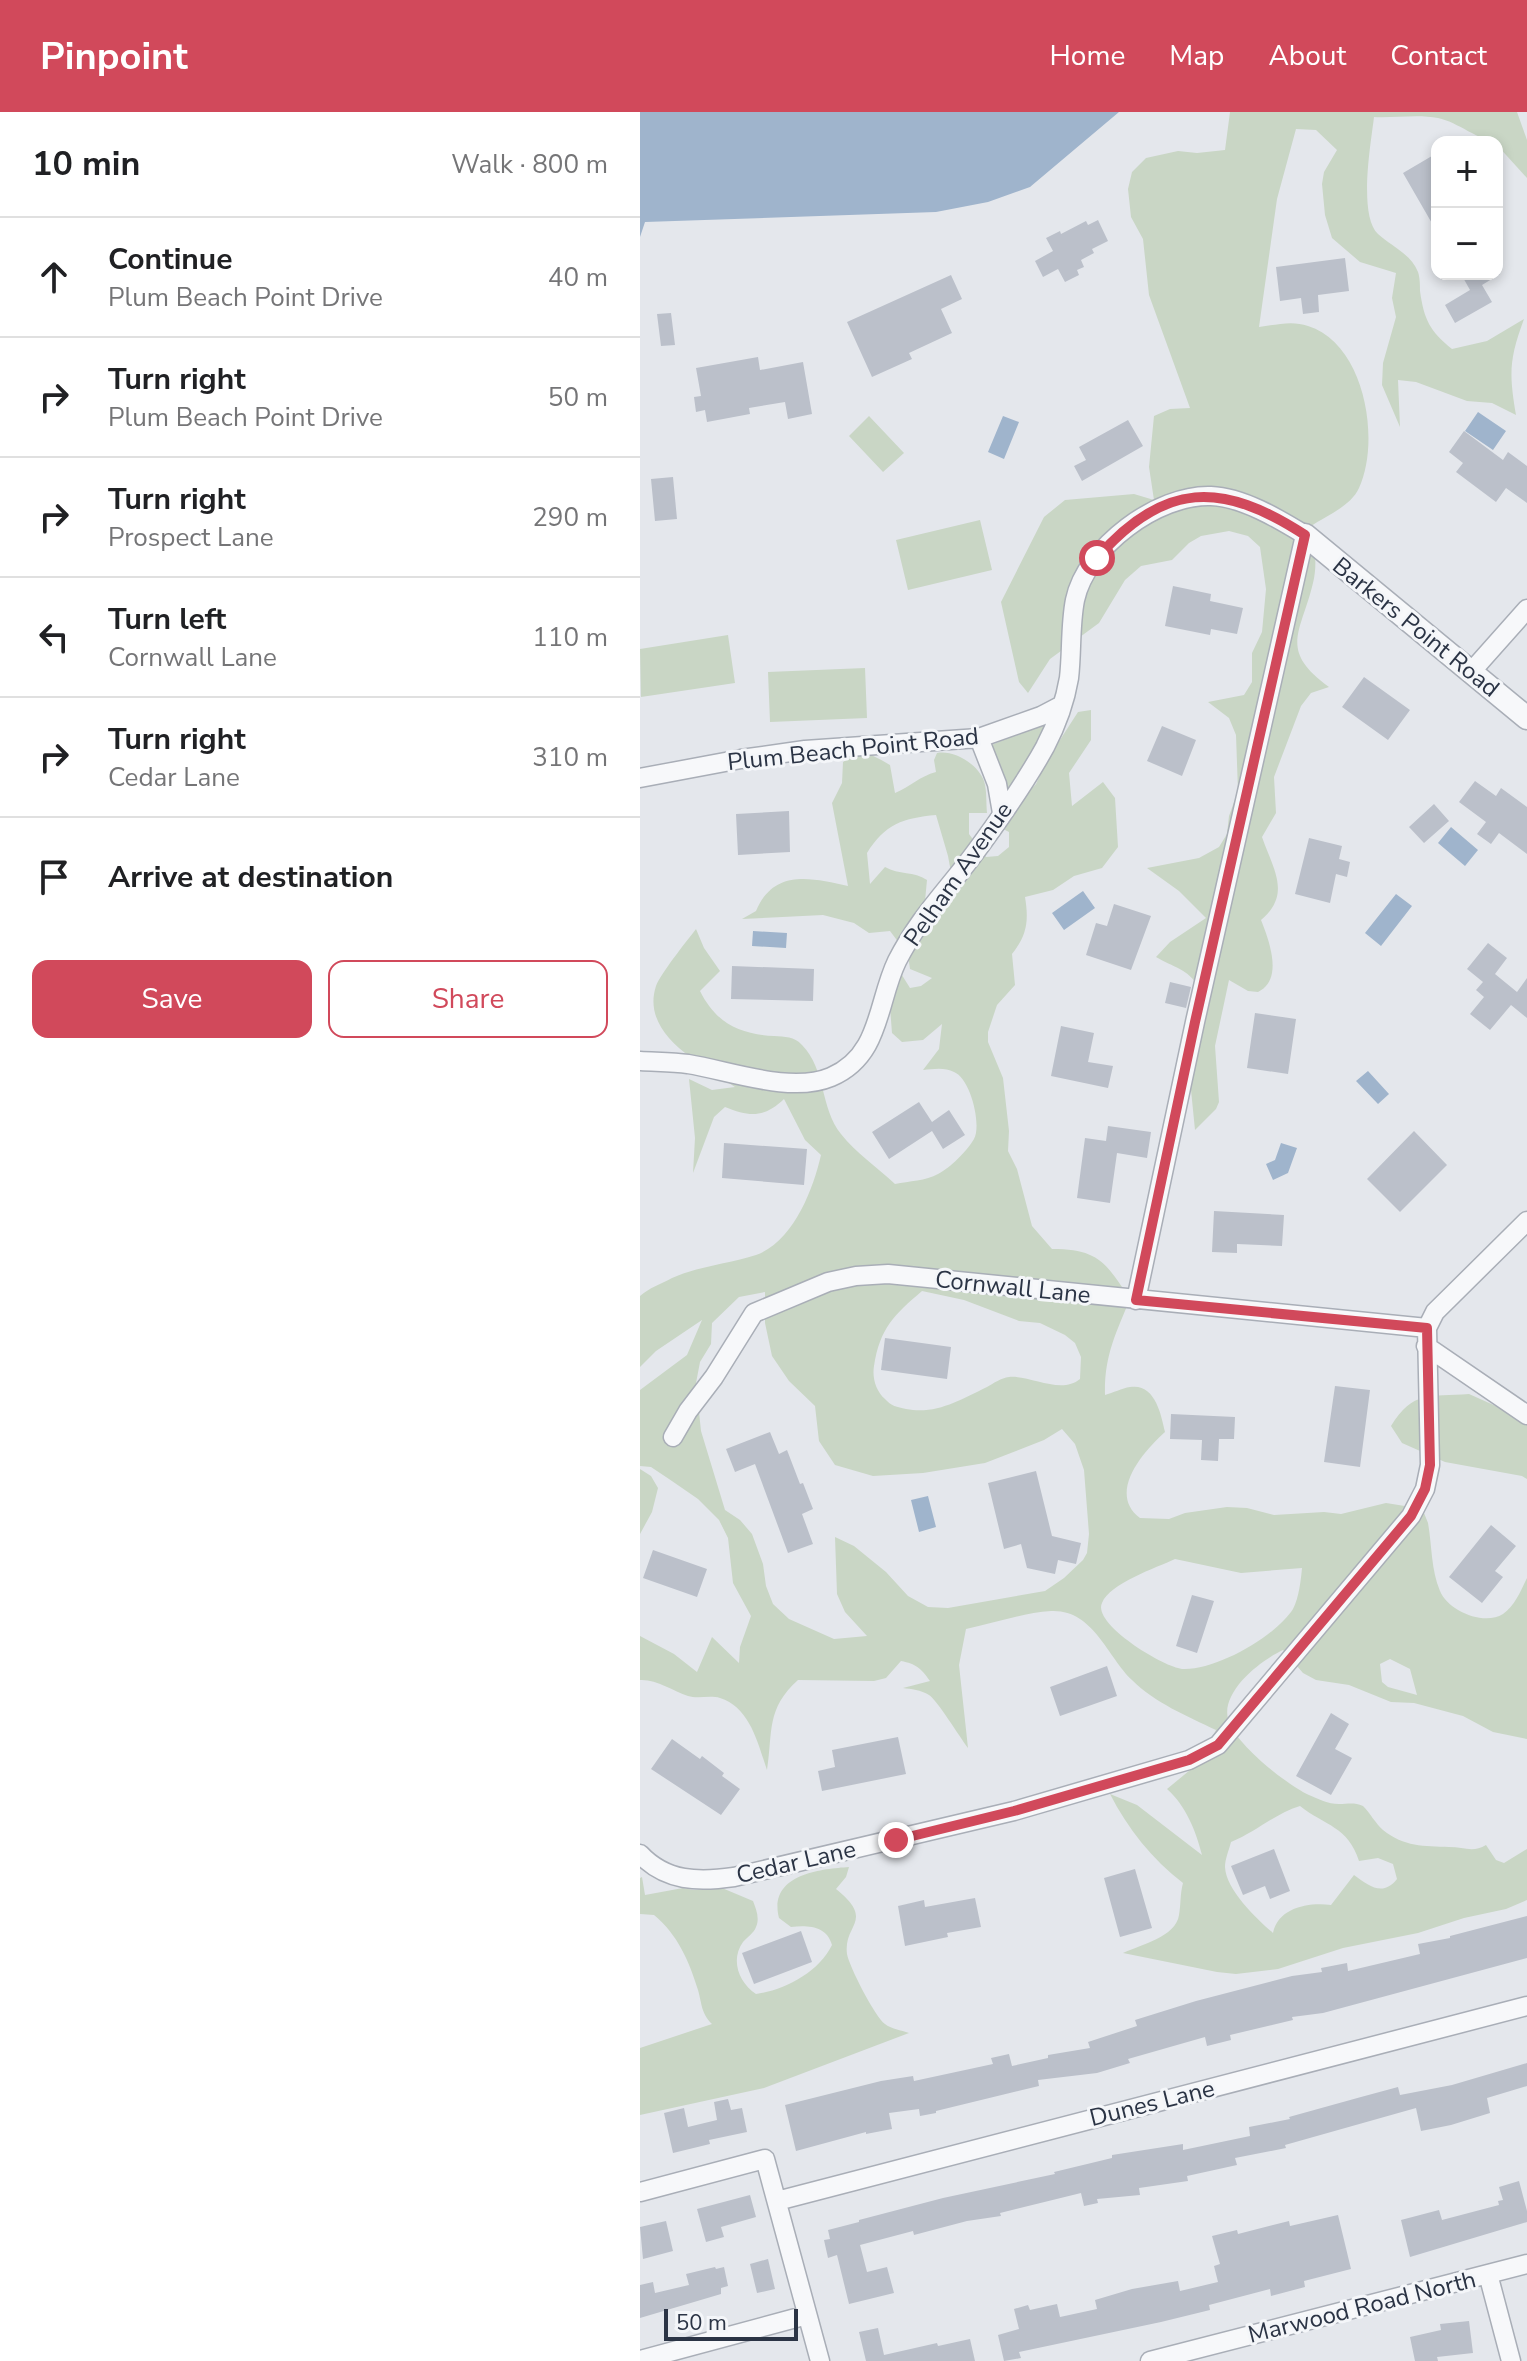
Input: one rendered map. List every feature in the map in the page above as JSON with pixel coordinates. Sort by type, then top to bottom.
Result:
[{"type":"street","name":"Pelham Avenue","points":[[640,1061],[685,1064],[795,1084],[818,1082],[846,1069],[860,1056],[874,1035],[895,965],[915,928],[970,858],[1044,747],[1062,705],[1069,678],[1075,598],[1097,558],[1130,525],[1160,506],[1182,498],[1209,495],[1248,505],[1305,535]]},
{"type":"street","name":"Barkers Point Road","points":[[1305,535],[1527,718]]},
{"type":"street","points":[[1136,1300],[1305,535]]},
{"type":"street","points":[[1471,672],[1527,609]]},
{"type":"street","name":"Plum Beach Point Road","points":[[640,778],[805,750],[979,738],[1041,716],[1062,705]]},
{"type":"street","points":[[979,738],[997,784],[1002,813]]},
{"type":"street","points":[[1426,1337],[1435,1312],[1527,1221]]},
{"type":"street","name":"Cornwall Lane","points":[[673,1437],[754,1313],[828,1282],[888,1274],[1136,1300],[1426,1337],[1527,1415]]},
{"type":"street","name":"Cedar Lane","points":[[640,1854],[660,1870],[691,1881],[734,1877],[1014,1811],[1207,1752],[1234,1728],[1313,1629],[1411,1516],[1425,1489],[1430,1465],[1426,1337]]},
{"type":"street","name":"Dunes Lane","points":[[777,2201],[1527,2006]]},
{"type":"street","points":[[640,2192],[765,2159],[820,2361]]},
{"type":"street","name":"Marwood Road North","points":[[1150,2361],[1527,2264]]},
{"type":"street","points":[[1488,2274],[1511,2361]]},
{"type":"street","points":[[640,2360],[807,2315]]},
{"type":"green space","points":[[1230,112],[1517,112],[1527,140],[1527,178],[1503,152],[1503,136],[1479,136],[1438,118],[1374,117],[1367,195],[1372,225],[1415,266],[1426,317],[1433,330],[1452,349],[1487,341],[1524,319],[1515,345],[1512,367],[1516,415],[1492,403],[1467,401],[1416,382],[1398,380],[1400,427],[1382,385],[1383,363],[1396,317],[1392,298],[1396,273],[1360,262],[1332,238],[1325,215],[1322,184],[1324,172],[1337,150],[1316,130],[1296,129],[1277,199],[1259,327],[1302,324],[1327,336],[1343,352],[1363,396],[1368,420],[1368,445],[1365,468],[1355,494],[1344,505],[1311,526],[1315,568],[1299,628],[1298,651],[1313,674],[1329,687],[1311,693],[1301,706],[1274,777],[1276,813],[1262,837],[1275,870],[1278,891],[1276,901],[1261,920],[1272,959],[1271,978],[1258,992],[1248,991],[1229,980],[1215,1046],[1219,1102],[1195,1130],[1190,1080],[1199,987],[1185,972],[1156,957],[1170,942],[1206,918],[1179,891],[1147,868],[1199,858],[1219,847],[1227,834],[1229,816],[1238,791],[1236,735],[1229,718],[1208,702],[1244,695],[1252,682],[1252,653],[1262,632],[1266,589],[1260,547],[1248,536],[1229,531],[1201,536],[1172,560],[1141,566],[1125,580],[1099,623],[1050,659],[1028,693],[1019,682],[1001,602],[1044,517],[1065,500],[1134,494],[1154,500],[1149,467],[1154,416],[1170,409],[1190,408],[1149,295],[1143,239],[1131,217],[1128,189],[1132,172],[1146,158],[1178,151],[1197,153],[1225,150]]},
{"type":"green space","points":[[869,416],[904,453],[883,472],[849,436]]},
{"type":"green space","points":[[980,520],[992,570],[908,590],[896,540]]},
{"type":"green space","points":[[728,635],[735,683],[641,697],[640,649]]},
{"type":"green space","points":[[865,668],[867,718],[770,722],[768,672]]},
{"type":"green space","points":[[1091,710],[1091,740],[1069,773],[1072,806],[1103,782],[1115,798],[1118,847],[1102,868],[1074,876],[1053,890],[1025,897],[1026,927],[1012,954],[1015,985],[997,1005],[988,1042],[1003,1078],[1008,1151],[1017,1169],[1032,1226],[1052,1249],[1081,1252],[1100,1260],[1130,1299],[1109,1356],[1105,1395],[1130,1387],[1145,1390],[1155,1401],[1165,1432],[1147,1450],[1132,1473],[1127,1497],[1131,1508],[1140,1518],[1169,1519],[1185,1513],[1227,1507],[1274,1515],[1341,1514],[1386,1503],[1411,1507],[1424,1513],[1437,1583],[1444,1598],[1458,1610],[1486,1618],[1503,1614],[1514,1602],[1527,1578],[1527,1739],[1493,1732],[1463,1716],[1414,1703],[1391,1702],[1349,1685],[1316,1680],[1303,1673],[1283,1650],[1254,1669],[1237,1688],[1227,1708],[1232,1729],[1262,1762],[1299,1790],[1327,1802],[1363,1806],[1383,1830],[1407,1843],[1473,1849],[1486,1845],[1496,1860],[1504,1863],[1527,1849],[1527,1900],[1506,1909],[1418,1933],[1343,1948],[1278,1969],[1236,1974],[1123,1953],[1171,1929],[1179,1915],[1183,1883],[1142,1843],[1110,1794],[1137,1805],[1202,1855],[1189,1819],[1167,1789],[1201,1761],[1216,1730],[1151,1696],[1123,1670],[1088,1626],[1066,1612],[1019,1616],[966,1629],[959,1665],[968,1748],[933,1698],[923,1692],[903,1688],[930,1681],[918,1667],[901,1661],[886,1678],[874,1681],[798,1680],[780,1701],[776,1711],[767,1770],[756,1738],[739,1709],[720,1698],[688,1696],[658,1683],[640,1680],[640,1636],[674,1654],[697,1672],[712,1637],[739,1663],[740,1647],[751,1616],[733,1583],[728,1538],[719,1520],[698,1499],[669,1479],[651,1467],[640,1466],[640,1390],[687,1355],[702,1320],[656,1351],[640,1367],[640,1296],[682,1274],[756,1255],[781,1239],[807,1199],[821,1155],[805,1140],[784,1099],[770,1110],[756,1114],[725,1107],[714,1117],[693,1173],[695,1138],[689,1079],[712,1090],[735,1087],[692,1058],[666,1034],[653,1004],[656,986],[696,929],[704,948],[720,971],[700,991],[721,1019],[750,1033],[799,1042],[815,1065],[834,1124],[860,1154],[895,1184],[928,1178],[943,1171],[958,1159],[974,1139],[976,1123],[973,1102],[965,1083],[954,1072],[923,1070],[939,1049],[942,1024],[923,1040],[902,1042],[892,1033],[890,1007],[900,972],[910,988],[921,986],[932,978],[910,969],[908,955],[890,931],[869,933],[854,923],[823,915],[742,919],[756,911],[764,897],[784,882],[808,879],[848,886],[832,803],[842,783],[843,762],[867,754],[890,765],[895,793],[936,772],[934,760],[937,753],[951,754],[965,760],[981,775],[987,813],[969,813],[969,834],[986,857],[998,856],[1009,847],[1009,832],[1001,828],[1008,812],[1036,784],[1047,760],[1078,712]],"holes":[[[936,815],[948,856],[955,894],[944,902],[925,901],[927,880],[885,867],[870,884],[867,853],[874,843],[896,824]],[[922,1291],[964,1300],[1019,1321],[1040,1323],[1075,1343],[1081,1357],[1080,1379],[1055,1385],[1009,1377],[938,1408],[917,1410],[894,1406],[879,1392],[874,1371],[884,1332]],[[765,1292],[765,1323],[772,1356],[789,1381],[815,1406],[819,1441],[835,1465],[873,1476],[923,1473],[985,1463],[1044,1440],[1062,1429],[1075,1444],[1084,1470],[1089,1534],[1083,1560],[1045,1591],[948,1608],[928,1607],[908,1596],[886,1572],[854,1546],[835,1537],[837,1594],[845,1612],[867,1636],[834,1639],[789,1619],[773,1604],[752,1534],[740,1520],[725,1510],[701,1431],[696,1383],[700,1362],[711,1344],[712,1323],[739,1297]],[[1175,1559],[1241,1573],[1302,1568],[1293,1609],[1273,1630],[1227,1658],[1182,1669],[1160,1661],[1131,1643],[1118,1633],[1102,1612],[1102,1603],[1107,1596],[1134,1577]],[[1390,1659],[1410,1669],[1417,1695],[1388,1687],[1382,1682],[1380,1664]],[[1300,1806],[1342,1833],[1359,1861],[1378,1858],[1393,1864],[1397,1879],[1381,1889],[1354,1875],[1331,1905],[1295,1908],[1281,1918],[1273,1933],[1236,1894],[1225,1864],[1231,1842]]]},
{"type":"green space","points":[[1048,717],[1035,756],[1005,794],[989,746],[1023,732]]},
{"type":"green space","points":[[1469,1394],[1527,1420],[1527,1479],[1445,1462],[1402,1443],[1391,1426],[1399,1414],[1415,1401],[1433,1396]]},
{"type":"green space","points":[[640,1469],[651,1476],[658,1488],[652,1512],[640,1534]]},
{"type":"green space","points":[[849,1867],[846,1877],[836,1889],[854,1908],[856,1916],[847,1944],[849,1960],[875,2012],[885,2024],[909,2033],[764,2088],[640,2115],[640,2048],[712,2024],[704,2012],[682,1949],[654,1915],[640,1914],[640,1878],[645,1895],[683,1888],[722,1888],[753,1901],[757,1924],[739,1949],[737,1963],[745,1984],[756,1994],[800,1978],[819,1963],[832,1945],[821,1930],[791,1927],[779,1918],[781,1892],[788,1883],[799,1877]]},
{"type":"water","points":[[640,112],[1119,112],[1030,187],[988,202],[936,212],[645,222],[640,237]]},
{"type":"water","points":[[1478,412],[1506,431],[1493,450],[1465,431]]},
{"type":"water","points":[[1003,416],[1019,422],[1004,459],[988,452]]},
{"type":"water","points":[[1451,827],[1478,850],[1465,866],[1438,843]]},
{"type":"water","points":[[1083,891],[1095,908],[1064,930],[1052,913]]},
{"type":"water","points":[[1396,894],[1412,906],[1381,946],[1365,933]]},
{"type":"water","points":[[753,931],[787,933],[786,948],[752,946]]},
{"type":"water","points":[[1368,1071],[1389,1094],[1378,1104],[1356,1081]]},
{"type":"water","points":[[1281,1143],[1297,1148],[1288,1173],[1273,1180],[1266,1164],[1275,1160]]},
{"type":"water","points":[[928,1496],[936,1527],[919,1532],[911,1500]]},
{"type":"building","points":[[1431,157],[1431,222],[1403,173]]},
{"type":"building","points":[[1098,220],[1108,241],[1092,249],[1094,253],[1081,260],[1084,267],[1077,270],[1079,275],[1065,282],[1058,269],[1043,277],[1035,261],[1053,251],[1046,238],[1086,221],[1088,225]]},
{"type":"building","points":[[1345,258],[1349,291],[1318,295],[1319,312],[1303,314],[1301,298],[1280,301],[1276,267]]},
{"type":"building","points":[[951,275],[962,299],[941,309],[952,333],[909,353],[912,359],[872,377],[847,322]]},
{"type":"building","points":[[1464,280],[1490,280],[1482,285],[1492,302],[1455,323],[1445,305],[1470,290]]},
{"type":"building","points":[[671,313],[675,345],[661,346],[657,314]]},
{"type":"building","points":[[758,357],[760,370],[803,362],[812,414],[788,419],[785,402],[749,408],[750,414],[707,422],[705,410],[696,412],[694,397],[701,396],[696,368]]},
{"type":"building","points":[[1128,420],[1143,446],[1082,481],[1074,466],[1086,460],[1079,447]]},
{"type":"building","points":[[1464,431],[1503,460],[1508,452],[1527,466],[1527,503],[1506,488],[1496,502],[1456,472],[1463,463],[1449,452]]},
{"type":"building","points":[[673,477],[677,519],[655,521],[651,479]]},
{"type":"building","points":[[1173,586],[1211,594],[1210,601],[1243,608],[1237,634],[1211,629],[1210,635],[1165,626]]},
{"type":"building","points":[[1364,677],[1410,710],[1388,740],[1342,707]]},
{"type":"building","points":[[1162,726],[1196,740],[1182,776],[1147,761]]},
{"type":"building","points":[[1475,781],[1496,796],[1501,788],[1527,807],[1527,854],[1499,833],[1491,844],[1477,834],[1486,822],[1459,802]]},
{"type":"building","points":[[1434,804],[1449,821],[1424,843],[1409,827]]},
{"type":"building","points":[[789,811],[790,852],[738,855],[736,814]]},
{"type":"building","points":[[1309,838],[1342,846],[1339,859],[1350,862],[1347,877],[1336,874],[1330,903],[1295,894]]},
{"type":"building","points":[[1114,904],[1151,916],[1131,970],[1086,955],[1096,923],[1107,926]]},
{"type":"building","points":[[1488,943],[1507,958],[1495,974],[1517,992],[1527,978],[1527,1018],[1511,1005],[1490,1030],[1470,1014],[1484,997],[1476,990],[1483,982],[1467,969]]},
{"type":"building","points":[[732,966],[814,969],[813,1001],[731,999]]},
{"type":"building","points":[[1170,982],[1191,987],[1186,1008],[1165,1003]]},
{"type":"building","points":[[1255,1013],[1296,1019],[1288,1074],[1247,1068]]},
{"type":"building","points":[[1061,1026],[1094,1033],[1088,1062],[1113,1066],[1108,1088],[1051,1076]]},
{"type":"building","points":[[919,1102],[932,1122],[949,1110],[965,1135],[943,1149],[932,1131],[889,1159],[872,1132]]},
{"type":"building","points":[[1108,1126],[1151,1132],[1147,1158],[1117,1153],[1110,1203],[1077,1198],[1085,1138],[1106,1141]]},
{"type":"building","points":[[1414,1131],[1447,1165],[1400,1212],[1367,1179]]},
{"type":"building","points":[[724,1143],[807,1149],[804,1185],[722,1178]]},
{"type":"building","points":[[1214,1211],[1284,1215],[1282,1246],[1237,1244],[1237,1253],[1212,1252]]},
{"type":"building","points":[[885,1338],[951,1347],[947,1379],[881,1370]]},
{"type":"building","points":[[1335,1386],[1370,1390],[1360,1467],[1324,1462]]},
{"type":"building","points":[[1171,1414],[1235,1417],[1234,1439],[1219,1439],[1218,1461],[1201,1460],[1202,1440],[1170,1439]]},
{"type":"building","points":[[770,1432],[779,1454],[787,1450],[813,1509],[802,1514],[813,1544],[788,1553],[755,1464],[735,1472],[726,1449]]},
{"type":"building","points":[[1036,1471],[1052,1536],[1081,1543],[1076,1564],[1058,1560],[1055,1574],[1027,1568],[1021,1544],[1004,1549],[988,1483]]},
{"type":"building","points":[[1491,1525],[1516,1546],[1495,1571],[1503,1577],[1482,1603],[1449,1577]]},
{"type":"building","points":[[653,1550],[707,1569],[697,1597],[643,1578]]},
{"type":"building","points":[[1192,1595],[1214,1601],[1197,1653],[1176,1646]]},
{"type":"building","points":[[1107,1666],[1117,1696],[1060,1716],[1050,1687]]},
{"type":"building","points":[[1331,1713],[1349,1724],[1335,1749],[1352,1758],[1331,1795],[1296,1776]]},
{"type":"building","points":[[898,1737],[906,1774],[822,1791],[818,1771],[835,1767],[832,1750]]},
{"type":"building","points":[[672,1739],[700,1759],[702,1756],[740,1789],[721,1815],[651,1769]]},
{"type":"building","points":[[1274,1849],[1290,1891],[1270,1899],[1265,1886],[1243,1895],[1231,1866]]},
{"type":"building","points":[[1135,1869],[1152,1928],[1120,1937],[1104,1878]]},
{"type":"building","points":[[975,1898],[981,1927],[947,1933],[948,1937],[905,1946],[898,1906],[924,1900],[925,1907]]},
{"type":"building","points":[[1527,1916],[1527,1958],[1323,2013],[1292,2017],[1293,2020],[1230,2035],[1231,2040],[1207,2046],[1205,2037],[1128,2059],[1130,2063],[1097,2073],[1038,2080],[1039,2086],[936,2113],[920,2116],[919,2109],[889,2113],[892,2129],[866,2132],[796,2151],[785,2105],[881,2081],[913,2076],[914,2081],[993,2064],[991,2058],[1009,2054],[1012,2066],[1048,2058],[1048,2055],[1090,2048],[1088,2042],[1137,2026],[1135,2020],[1196,2001],[1292,1976],[1322,1972],[1321,1968],[1347,1963],[1348,1971],[1420,1954],[1418,1944]]},
{"type":"building","points":[[801,1931],[812,1962],[754,1984],[742,1953]]},
{"type":"building","points":[[1527,2063],[1527,2086],[1487,2098],[1490,2113],[1451,2125],[1421,2131],[1416,2108],[1285,2145],[1286,2148],[1235,2158],[1237,2165],[1187,2176],[1188,2181],[1139,2188],[1140,2195],[1097,2199],[1098,2203],[1084,2206],[1081,2193],[1000,2213],[1001,2216],[914,2235],[913,2231],[860,2245],[867,2272],[887,2267],[894,2293],[849,2304],[837,2255],[828,2258],[824,2240],[830,2239],[828,2230],[859,2220],[1055,2174],[1112,2158],[1112,2155],[1183,2144],[1183,2150],[1250,2136],[1249,2127],[1290,2119],[1398,2087],[1400,2095],[1452,2085]]},
{"type":"building","points":[[728,2099],[731,2110],[742,2108],[747,2132],[709,2140],[710,2144],[673,2153],[664,2113],[684,2108],[688,2127],[717,2120],[714,2102]]},
{"type":"building","points":[[1519,2181],[1527,2222],[1410,2257],[1401,2220],[1439,2210],[1442,2220],[1499,2205],[1498,2201],[1503,2200],[1499,2187]]},
{"type":"building","points":[[750,2195],[756,2217],[721,2227],[724,2237],[706,2242],[697,2209]]},
{"type":"building","points":[[1338,2215],[1351,2269],[1304,2281],[1305,2287],[1271,2296],[1270,2289],[1209,2305],[1210,2310],[1019,2352],[1021,2358],[1004,2361],[998,2335],[1019,2329],[1014,2309],[1028,2305],[1030,2310],[1057,2304],[1060,2317],[1097,2309],[1095,2300],[1132,2289],[1178,2281],[1180,2291],[1218,2282],[1214,2266],[1220,2264],[1212,2236],[1237,2230],[1238,2234],[1289,2221],[1290,2226]]},
{"type":"building","points":[[666,2221],[673,2251],[643,2259],[640,2227]]},
{"type":"building","points":[[768,2259],[775,2289],[757,2293],[750,2264]]},
{"type":"building","points":[[724,2267],[728,2286],[721,2288],[721,2294],[640,2318],[640,2285],[653,2282],[655,2293],[689,2285],[686,2274]]},
{"type":"building","points":[[1469,2321],[1473,2353],[1437,2357],[1438,2361],[1415,2361],[1410,2337],[1441,2330],[1440,2324]]},
{"type":"building","points":[[878,2328],[884,2355],[970,2339],[975,2361],[866,2361],[859,2332]]},
{"type":"route","points":[[896,1840],[1014,1811],[1189,1760],[1218,1745],[1411,1516],[1425,1489],[1430,1465],[1427,1328],[1136,1300],[1305,535],[1248,505],[1209,495],[1182,498],[1160,506],[1130,525],[1097,558]]}]
